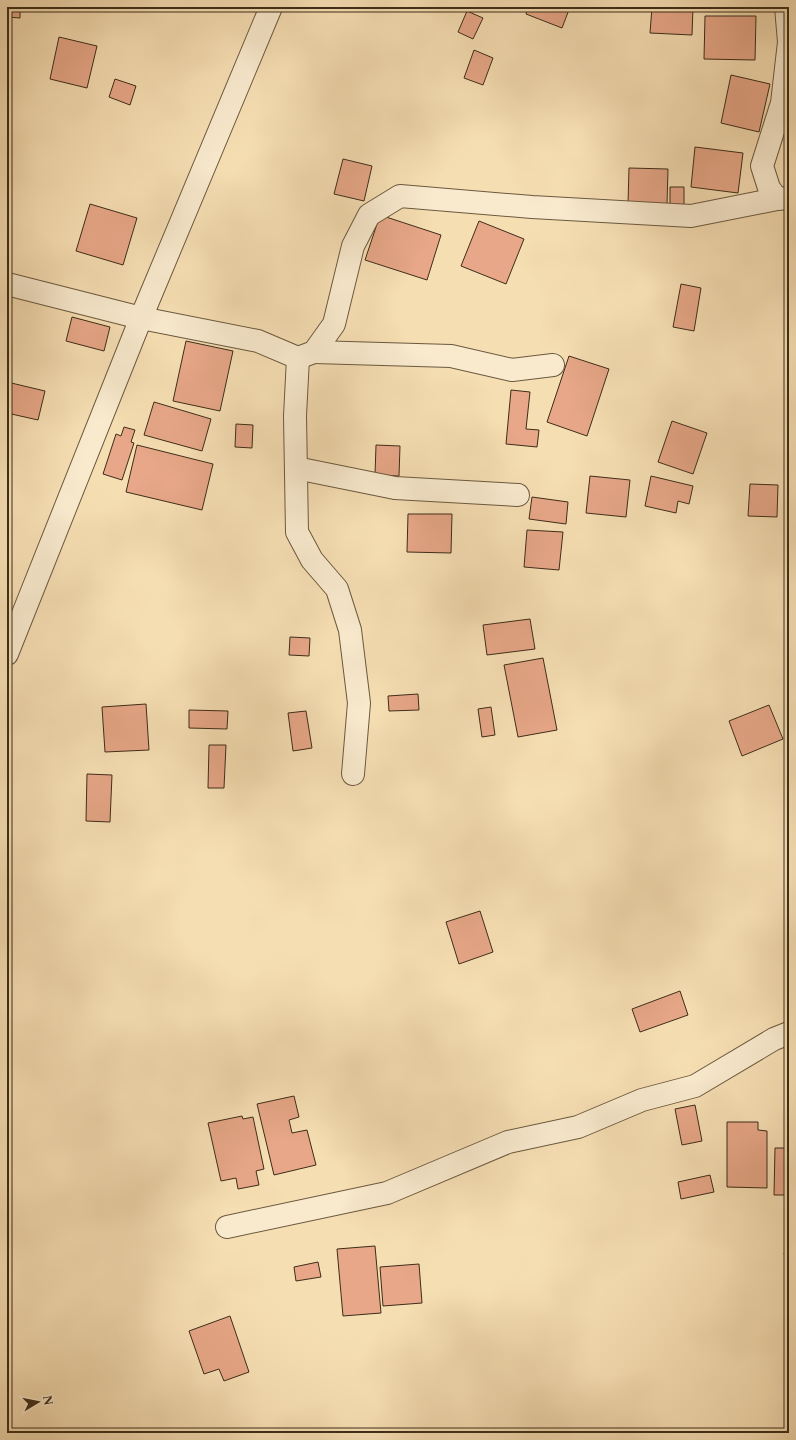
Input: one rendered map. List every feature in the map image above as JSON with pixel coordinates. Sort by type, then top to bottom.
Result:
[{"type":"street","points":[[7,654],[141,318],[271,7]]},
{"type":"street","points":[[783,198],[769,188],[762,166],[782,103],[789,42],[786,7]]},
{"type":"street","points":[[353,774],[359,703],[350,630],[337,589],[312,560],[297,532],[295,416],[306,355],[334,324],[353,246],[369,215],[400,196],[532,207],[691,216],[783,198]]},
{"type":"street","points":[[7,284],[141,318],[258,341],[306,355],[451,356],[512,370],[552,365]]},
{"type":"street","points":[[296,468],[395,488],[518,495]]},
{"type":"street","points":[[227,1227],[387,1193],[508,1142],[578,1127],[642,1100],[695,1086],[774,1039],[789,1033]]},
{"type":"building","points":[[7,7],[20,7],[20,18],[7,17]]},
{"type":"building","points":[[528,7],[570,7],[562,28],[526,14]]},
{"type":"building","points":[[652,7],[693,7],[692,35],[650,33]]},
{"type":"building","points":[[467,11],[483,18],[473,39],[458,32]]},
{"type":"building","points":[[705,16],[756,16],[755,60],[704,59]]},
{"type":"building","points":[[59,37],[97,46],[87,88],[50,79]]},
{"type":"building","points":[[474,50],[493,58],[483,85],[464,78]]},
{"type":"building","points":[[731,75],[770,84],[759,132],[721,123]]},
{"type":"building","points":[[115,79],[136,86],[130,105],[109,97]]},
{"type":"building","points":[[695,147],[743,153],[738,193],[691,187]]},
{"type":"building","points":[[343,159],[372,166],[364,201],[334,194]]},
{"type":"building","points":[[629,168],[668,169],[667,205],[628,204]]},
{"type":"building","points":[[670,187],[684,187],[684,208],[670,207]]},
{"type":"building","points":[[90,204],[137,218],[123,265],[76,251]]},
{"type":"building","points":[[380,215],[441,235],[427,280],[365,260]]},
{"type":"building","points":[[479,221],[524,239],[506,284],[461,266]]},
{"type":"building","points":[[681,284],[701,288],[694,331],[673,327]]},
{"type":"building","points":[[72,317],[110,327],[104,351],[66,341]]},
{"type":"building","points":[[186,341],[233,351],[220,411],[173,401]]},
{"type":"building","points":[[569,356],[609,369],[587,436],[547,422]]},
{"type":"building","points":[[7,382],[45,391],[38,420],[7,413]]},
{"type":"building","points":[[511,390],[530,392],[526,429],[539,430],[537,447],[506,444]]},
{"type":"building","points":[[154,402],[211,419],[202,451],[144,435]]},
{"type":"building","points":[[672,421],[707,433],[693,474],[658,462]]},
{"type":"building","points":[[236,424],[253,425],[252,448],[235,447]]},
{"type":"building","points":[[124,427],[135,430],[131,442],[134,443],[122,480],[103,474],[116,434],[121,436]]},
{"type":"building","points":[[137,445],[213,464],[202,510],[126,492]]},
{"type":"building","points":[[376,445],[400,446],[399,476],[375,475]]},
{"type":"building","points":[[590,476],[630,480],[626,517],[586,513]]},
{"type":"building","points":[[651,476],[693,486],[689,504],[678,501],[676,513],[645,506]]},
{"type":"building","points":[[750,484],[778,485],[777,517],[748,516]]},
{"type":"building","points":[[532,497],[568,502],[566,524],[529,519]]},
{"type":"building","points":[[408,514],[452,514],[451,553],[407,552]]},
{"type":"building","points":[[527,530],[563,532],[559,570],[524,567]]},
{"type":"building","points":[[530,619],[535,649],[487,655],[483,625]]},
{"type":"building","points":[[290,637],[310,638],[309,656],[289,655]]},
{"type":"building","points":[[543,658],[557,730],[518,737],[504,665]]},
{"type":"building","points":[[418,694],[419,710],[389,711],[388,696]]},
{"type":"building","points":[[146,704],[149,750],[105,752],[102,707]]},
{"type":"building","points":[[769,705],[783,739],[742,756],[729,721]]},
{"type":"building","points":[[491,707],[495,735],[482,737],[478,709]]},
{"type":"building","points":[[189,710],[228,711],[227,729],[189,728]]},
{"type":"building","points":[[306,711],[312,748],[293,751],[288,713]]},
{"type":"building","points":[[209,745],[226,745],[224,788],[208,788]]},
{"type":"building","points":[[87,774],[112,775],[110,822],[86,821]]},
{"type":"building","points":[[480,911],[493,952],[459,964],[446,922]]},
{"type":"building","points":[[680,991],[688,1015],[640,1032],[632,1009]]},
{"type":"building","points":[[294,1096],[299,1117],[289,1120],[292,1133],[307,1130],[316,1165],[274,1175],[257,1104]]},
{"type":"building","points":[[695,1105],[702,1141],[682,1145],[675,1109]]},
{"type":"building","points":[[242,1116],[243,1119],[253,1117],[264,1169],[256,1171],[259,1185],[238,1189],[236,1178],[221,1181],[208,1123]]},
{"type":"building","points":[[727,1122],[758,1122],[758,1130],[767,1131],[767,1188],[727,1187]]},
{"type":"building","points":[[775,1148],[789,1148],[789,1195],[774,1195]]},
{"type":"building","points":[[710,1175],[714,1192],[681,1199],[678,1182]]},
{"type":"building","points":[[375,1246],[381,1313],[343,1316],[337,1249]]},
{"type":"building","points":[[789,1252],[789,1270],[784,1253]]},
{"type":"building","points":[[318,1262],[321,1277],[296,1281],[294,1267]]},
{"type":"building","points":[[419,1264],[422,1303],[383,1306],[380,1267]]},
{"type":"building","points":[[230,1316],[249,1372],[224,1381],[219,1369],[204,1374],[189,1331]]}]
